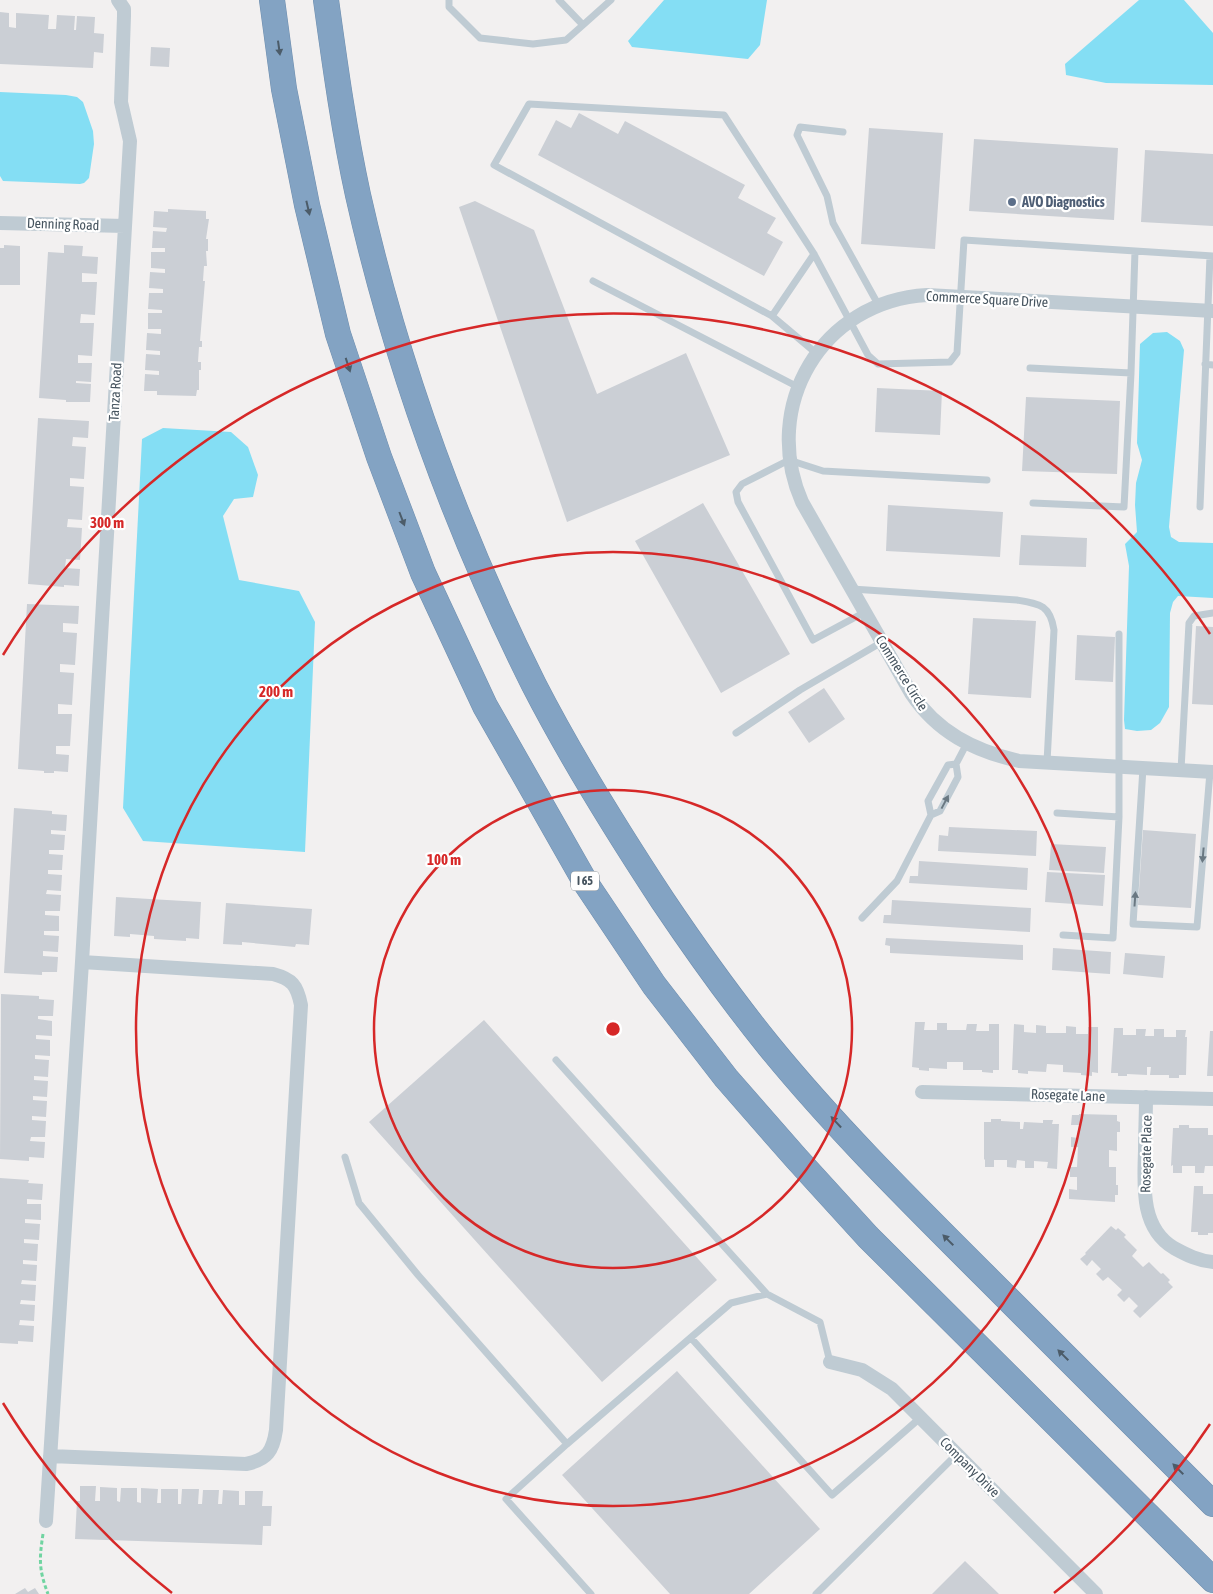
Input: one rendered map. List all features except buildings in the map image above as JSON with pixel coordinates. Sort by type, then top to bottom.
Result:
[{"type":"highway","name":"I 65","points":[[272,0],[284,89],[307,205],[338,334],[379,457],[423,573],[485,706],[587,885],[654,985],[726,1078],[796,1158],[868,1237],[1213,1580]]},
{"type":"highway","points":[[326,0],[338,82],[358,194],[391,323],[429,440],[474,554],[530,676],[585,777],[636,860],[703,961],[770,1047],[904,1196],[1213,1504]]},
{"type":"street","name":"Tanza Road","points":[[46,1522],[82,962],[130,141],[121,102],[124,8],[118,0]]},
{"type":"street","name":"Denning Road","points":[[0,223],[125,226]]},
{"type":"street","name":"Commerce Square Drive","points":[[788,445],[791,409],[798,387],[816,353],[833,334],[862,313],[903,298],[915,296],[960,296],[1210,311]]},
{"type":"street","name":"Commerce Circle","points":[[788,445],[789,460],[795,485],[802,502],[919,705],[940,726],[967,744],[994,756],[1018,760],[1212,772]]},
{"type":"street","points":[[50,1456],[246,1464],[258,1462],[268,1454],[275,1442],[276,1430],[301,1005],[298,993],[293,983],[285,977],[273,974],[82,962]]},
{"type":"street","name":"Rosegate Lane","points":[[922,1092],[1213,1099]]},
{"type":"street","name":"Rosegate Place","points":[[1146,1098],[1144,1189],[1149,1216],[1157,1231],[1171,1246],[1189,1257],[1213,1262]]},
{"type":"street","name":"Company Drive","points":[[830,1362],[854,1367],[892,1389],[1096,1594]]},
{"type":"lane","points":[[449,0],[449,6],[480,38],[534,44],[566,40],[610,0]]},
{"type":"lane","points":[[559,0],[583,26]]},
{"type":"lane","points":[[816,353],[772,316],[494,164],[529,104],[724,115],[814,254],[868,355],[878,364],[950,362],[957,353],[964,240],[1211,256],[1200,507]]},
{"type":"lane","points":[[843,132],[800,127],[797,135],[827,196],[833,223],[879,306]]},
{"type":"lane","points":[[1033,503],[1124,507],[1135,251]]},
{"type":"lane","points":[[772,316],[814,254]]},
{"type":"lane","points":[[593,282],[798,387]]},
{"type":"lane","points":[[1205,364],[1213,365]]},
{"type":"lane","points":[[1030,368],[1131,372]]},
{"type":"lane","points":[[865,612],[813,640],[738,502],[736,492],[742,484],[789,460],[823,471],[987,480]]},
{"type":"lane","points":[[852,589],[1016,600],[1039,604],[1052,616],[1054,630],[1047,762]]},
{"type":"lane","points":[[1181,770],[1189,623],[1194,616],[1213,613]]},
{"type":"lane","points":[[1063,935],[1113,938],[1119,817],[1119,634]]},
{"type":"lane","points":[[736,733],[800,690],[882,642]]},
{"type":"lane","points":[[862,918],[897,881],[931,815],[940,811],[958,777],[956,764],[967,744]]},
{"type":"lane","points":[[931,815],[928,801],[948,765],[956,764]]},
{"type":"lane","points":[[1144,768],[1133,924],[1197,928],[1212,772]]},
{"type":"lane","points":[[1057,814],[1119,817]]},
{"type":"lane","points":[[556,1060],[767,1294],[820,1322],[830,1362]]},
{"type":"lane","points":[[344,1157],[359,1203],[418,1275],[566,1444]]},
{"type":"lane","points":[[591,1594],[506,1500],[566,1444],[731,1303],[767,1294]]},
{"type":"lane","points":[[691,1338],[832,1495],[920,1418]]},
{"type":"lane","points":[[816,1594],[957,1454]]},
{"type":"path","points":[[46,1522],[39,1558],[41,1577],[48,1594]]},
{"type":"water","points":[[664,0],[767,0],[760,45],[748,59],[632,47],[628,41]]},
{"type":"water","points":[[1139,0],[1184,0],[1213,33],[1213,85],[1106,83],[1066,75],[1065,64]]},
{"type":"water","points":[[0,92],[66,95],[77,97],[83,102],[93,131],[94,144],[89,178],[84,183],[3,181],[0,176]]},
{"type":"water","points":[[1167,332],[1180,341],[1184,350],[1169,527],[1171,537],[1179,542],[1213,543],[1213,598],[1178,596],[1173,602],[1170,613],[1169,707],[1160,723],[1151,730],[1137,731],[1125,729],[1124,720],[1129,566],[1125,544],[1137,532],[1136,483],[1142,460],[1137,443],[1140,344],[1153,333]]},
{"type":"water","points":[[163,428],[231,432],[248,447],[258,475],[253,497],[234,499],[223,516],[239,580],[299,591],[315,622],[305,852],[143,841],[123,808],[142,439]]},
{"type":"place","name":"AVO Diagnostics","points":[[1012,202]]}]
